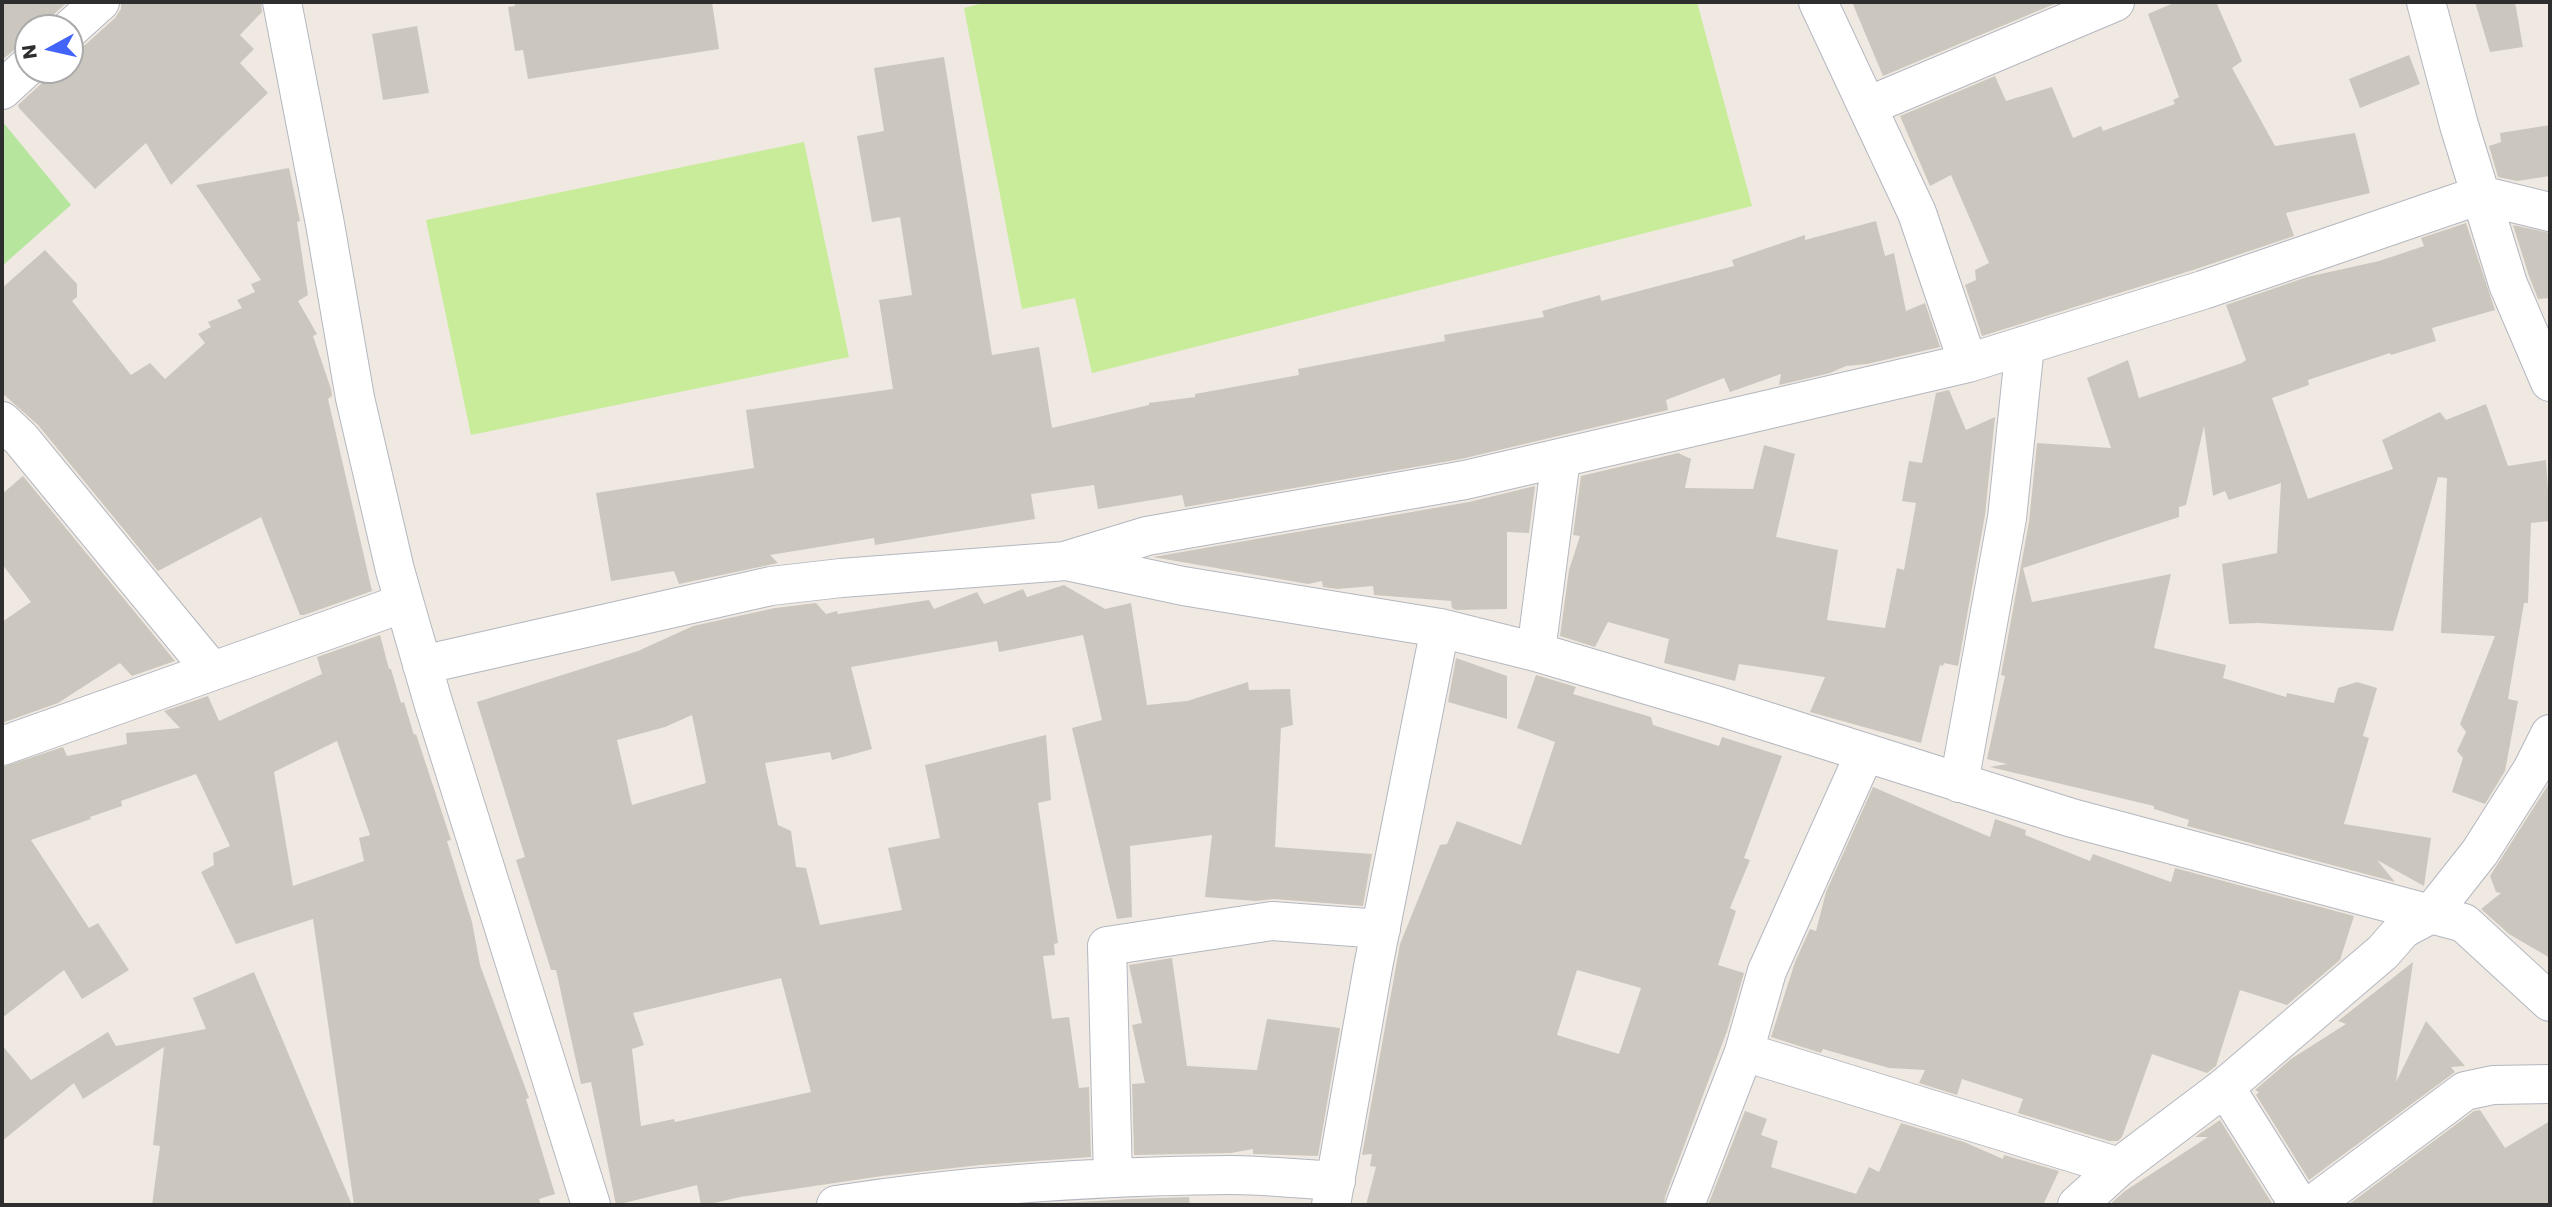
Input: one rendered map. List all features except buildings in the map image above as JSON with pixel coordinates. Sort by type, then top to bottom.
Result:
[{"type":"street","points":[[84,16],[100,2]]},
{"type":"street","points":[[282,2],[355,398],[404,603],[591,1205]]},
{"type":"street","points":[[1818,2],[1917,213],[1968,363]]},
{"type":"street","points":[[1868,106],[2115,2]]},
{"type":"street","points":[[2426,2],[2508,284],[2550,382]]},
{"type":"street","points":[[422,665],[771,586],[1066,561],[1147,536],[1465,480],[1968,363],[2203,290],[2480,195],[2550,212]]},
{"type":"street","points":[[1959,783],[2007,518],[2025,345]]},
{"type":"street","points":[[2,421],[21,439],[212,671]]},
{"type":"street","points":[[1536,652],[1561,458]]},
{"type":"street","points":[[1066,561],[1184,586],[1440,628],[1536,652],[2072,818],[2464,923],[2550,1002]]},
{"type":"street","points":[[2,746],[404,603]]},
{"type":"street","points":[[835,1205],[916,1193],[1114,1178],[1231,1175],[1334,1193],[1381,929],[1440,628]]},
{"type":"street","points":[[2077,1205],[2119,1167],[2225,1087],[2383,952],[2403,929],[2431,914],[2480,852],[2532,770],[2550,734]]},
{"type":"street","points":[[1685,1205],[1744,1052],[1767,971],[1865,753]]},
{"type":"street","points":[[1114,1178],[1107,946],[1272,921],[1381,929]]},
{"type":"street","points":[[1744,1052],[2119,1167]]},
{"type":"street","points":[[2312,1205],[2465,1091],[2493,1086],[2550,1084]]},
{"type":"street","points":[[2225,1087],[2299,1205]]},
{"type":"green space","points":[[987,2],[1697,2],[1752,206],[1092,373],[1075,298],[1022,309],[964,8]]},
{"type":"green space","points":[[2,121],[71,205],[2,266]]},
{"type":"green space","points":[[804,142],[849,357],[471,435],[426,220]]}]
